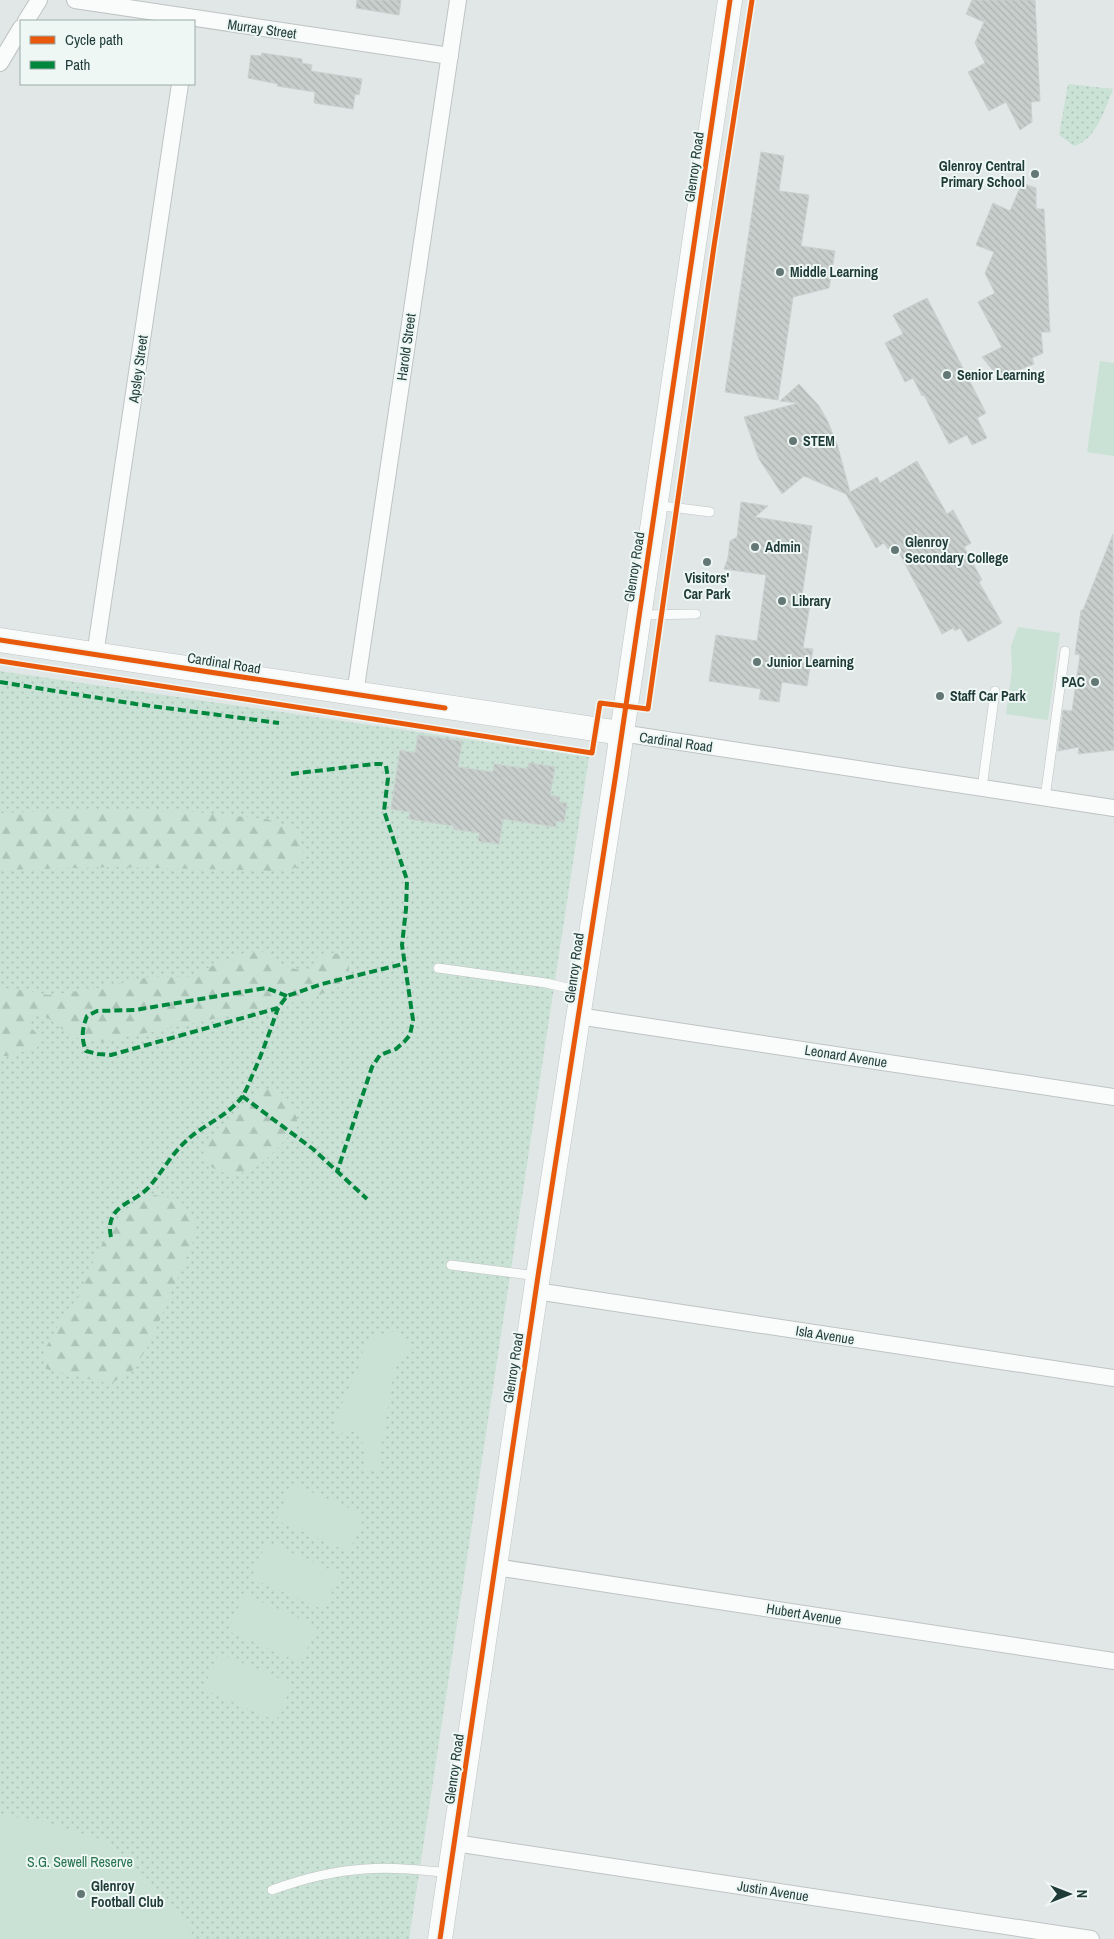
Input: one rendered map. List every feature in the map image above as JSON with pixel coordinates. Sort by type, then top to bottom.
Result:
[{"type":"street","points":[[27,20],[39,0]]},
{"type":"street","name":"Murray Street","points":[[75,0],[190,20]]},
{"type":"street","name":"Harold Street","points":[[354,694],[458,0]]},
{"type":"street","name":"Glenroy Road","points":[[440,1939],[730,0]]},
{"type":"street","name":"Murray Street","points":[[195,21],[450,56]]},
{"type":"street","points":[[0,63],[20,30]]},
{"type":"street","name":"Apsley Street","points":[[96,655],[180,85]]},
{"type":"street","name":"Cardinal Road","points":[[0,640],[1114,808]]},
{"type":"street","name":"Leonard Avenue","points":[[578,1016],[1114,1097]]},
{"type":"street","name":"Isla Avenue","points":[[537,1284],[1114,1378]]},
{"type":"street","name":"Hubert Avenue","points":[[495,1568],[1114,1661]]},
{"type":"street","name":"Justin Avenue","points":[[455,1843],[1091,1939]]},
{"type":"lane","points":[[655,505],[710,512]]},
{"type":"lane","points":[[638,615],[696,614]]},
{"type":"lane","points":[[1045,798],[1066,651]]},
{"type":"lane","points":[[982,788],[995,692]]},
{"type":"lane","points":[[438,968],[546,983],[582,991]]},
{"type":"lane","points":[[451,1265],[537,1284]]},
{"type":"lane","points":[[272,1890],[313,1877],[366,1869],[400,1869],[450,1873]]},
{"type":"green space","points":[[1068,84],[1113,89],[1094,131],[1082,143],[1074,146],[1059,135]]},
{"type":"green space","points":[[1100,361],[1114,363],[1114,456],[1087,452]]},
{"type":"green space","points":[[1018,627],[1060,633],[1048,720],[1006,714],[1012,671],[1011,646]]},
{"type":"green space","name":"S.G. Sewell Reserve","points":[[0,671],[589,757],[409,1939],[0,1939]]},
{"type":"green space","points":[[96,810],[195,812],[266,819],[286,825],[300,836],[304,855],[299,866],[287,871],[114,867],[0,870],[0,813]]},
{"type":"green space","points":[[247,952],[265,952],[281,964],[302,970],[314,968],[317,964],[317,957],[321,955],[331,953],[345,955],[349,966],[349,980],[310,999],[102,1042],[72,1037],[47,1017],[36,1015],[29,1019],[31,1028],[39,1036],[37,1048],[0,1056],[0,989],[10,988],[48,995],[94,989],[149,977],[190,977]]},
{"type":"green space","points":[[259,1088],[273,1092],[286,1100],[295,1113],[297,1127],[264,1161],[255,1168],[245,1172],[234,1174],[222,1172],[205,1163],[203,1149]]},
{"type":"green space","points":[[149,1194],[180,1200],[194,1221],[195,1237],[150,1343],[133,1370],[110,1384],[46,1369],[43,1353],[60,1322],[78,1297],[97,1253],[121,1213]]},
{"type":"green space","points":[[397,1331],[413,1351],[395,1366],[379,1460],[384,1467],[376,1471],[363,1470],[366,1452],[357,1430],[346,1434],[339,1432],[334,1424],[335,1419],[360,1364],[358,1363],[365,1347],[375,1337]]},
{"type":"green space","points":[[292,1484],[365,1515],[349,1552],[276,1520]]},
{"type":"green space","points":[[267,1542],[340,1574],[324,1610],[251,1578]]},
{"type":"green space","points":[[244,1594],[317,1626],[301,1663],[228,1631]]},
{"type":"green space","points":[[219,1653],[292,1684],[276,1721],[203,1689]]},
{"type":"green space","name":"Glenroy Football Club","points":[[0,1815],[38,1820],[100,1839],[141,1872],[183,1916],[195,1939],[0,1939]]},
{"type":"building","points":[[357,0],[401,0],[399,15],[356,8]]},
{"type":"building","points":[[972,0],[1035,0],[1040,101],[1031,102],[1032,122],[1020,130],[1006,102],[989,111],[968,72],[985,63],[975,43],[984,22],[966,14]]},
{"type":"building","points":[[262,53],[302,59],[302,63],[312,65],[311,71],[362,79],[359,95],[355,94],[353,109],[314,103],[315,92],[277,86],[278,84],[248,78],[251,55],[261,56]]},
{"type":"building","name":"Middle Learning","points":[[761,152],[784,156],[779,191],[809,195],[801,246],[835,251],[829,288],[793,297],[778,400],[725,392]]},
{"type":"building","points":[[1022,183],[1036,188],[1036,209],[1044,209],[1050,332],[1041,332],[1043,353],[1032,358],[1034,364],[999,378],[982,357],[1002,347],[978,302],[995,293],[985,273],[994,252],[976,245],[993,203],[1010,211]]},
{"type":"building","name":"Senior Learning","points":[[927,298],[986,413],[977,418],[987,438],[972,445],[967,435],[949,444],[924,395],[922,396],[913,378],[905,382],[885,343],[903,334],[893,315]]},
{"type":"building","points":[[799,384],[819,406],[828,422],[837,444],[850,492],[877,477],[880,483],[917,461],[947,514],[953,510],[971,543],[964,547],[982,580],[979,582],[1002,623],[968,642],[960,628],[955,631],[953,628],[942,634],[895,545],[888,549],[884,543],[876,548],[846,494],[804,476],[782,494],[759,459],[744,417],[799,403],[780,401]]},
{"type":"building","points":[[741,502],[768,506],[755,517],[812,526],[801,603],[810,604],[803,648],[813,649],[807,686],[782,682],[779,702],[759,699],[761,689],[709,681],[716,635],[757,641],[766,575],[724,569],[728,558],[730,541],[737,537]]},
{"type":"building","name":"PAC","points":[[1113,534],[1114,750],[1078,754],[1079,747],[1058,751],[1063,710],[1072,711],[1080,655],[1075,654],[1081,610],[1083,610]]},
{"type":"building","points":[[418,735],[462,741],[458,767],[493,772],[494,764],[528,769],[529,763],[555,767],[550,795],[560,797],[559,802],[567,803],[564,822],[556,821],[556,827],[503,819],[499,844],[478,841],[480,833],[453,829],[454,826],[409,819],[410,812],[391,809],[400,750],[415,753]]},
{"type":"marked path","points":[[0,682],[136,704],[279,723]]},
{"type":"marked path","points":[[291,774],[374,764],[386,766],[388,778],[384,811],[407,880],[402,945],[413,1020],[410,1035],[396,1049],[380,1055],[372,1067],[337,1172]]},
{"type":"marked path","points":[[287,996],[266,988],[135,1010],[97,1011],[87,1016],[83,1029],[83,1042],[86,1051],[111,1055],[278,1008],[287,996],[322,984],[403,964]]},
{"type":"marked path","points":[[111,1237],[110,1226],[116,1212],[149,1187],[175,1152],[185,1142],[222,1116],[242,1097],[259,1059],[278,1008]]},
{"type":"marked path","points":[[242,1096],[313,1149],[367,1199]]},
{"type":"cycle path","points":[[440,1939],[538,1276],[616,773],[730,0]]},
{"type":"cycle path","points":[[0,661],[592,753],[600,703],[648,709],[714,246],[752,0]]},
{"type":"cycle path","points":[[0,640],[445,708]]},
{"type":"place","name":"Glenroy Central Primary School","points":[[1035,174]]},
{"type":"place","name":"Middle Learning","points":[[780,272]]},
{"type":"place","name":"Senior Learning","points":[[947,375]]},
{"type":"place","name":"STEM","points":[[793,441]]},
{"type":"place","name":"Admin","points":[[755,547]]},
{"type":"place","name":"Glenroy Secondary College","points":[[895,550]]},
{"type":"place","name":"Visitors' Car Park","points":[[707,562]]},
{"type":"place","name":"Library","points":[[782,601]]},
{"type":"place","name":"Junior Learning","points":[[757,662]]},
{"type":"place","name":"PAC","points":[[1095,682]]},
{"type":"place","name":"Staff Car Park","points":[[940,696]]},
{"type":"place","name":"Glenroy Football Club","points":[[81,1894]]}]
